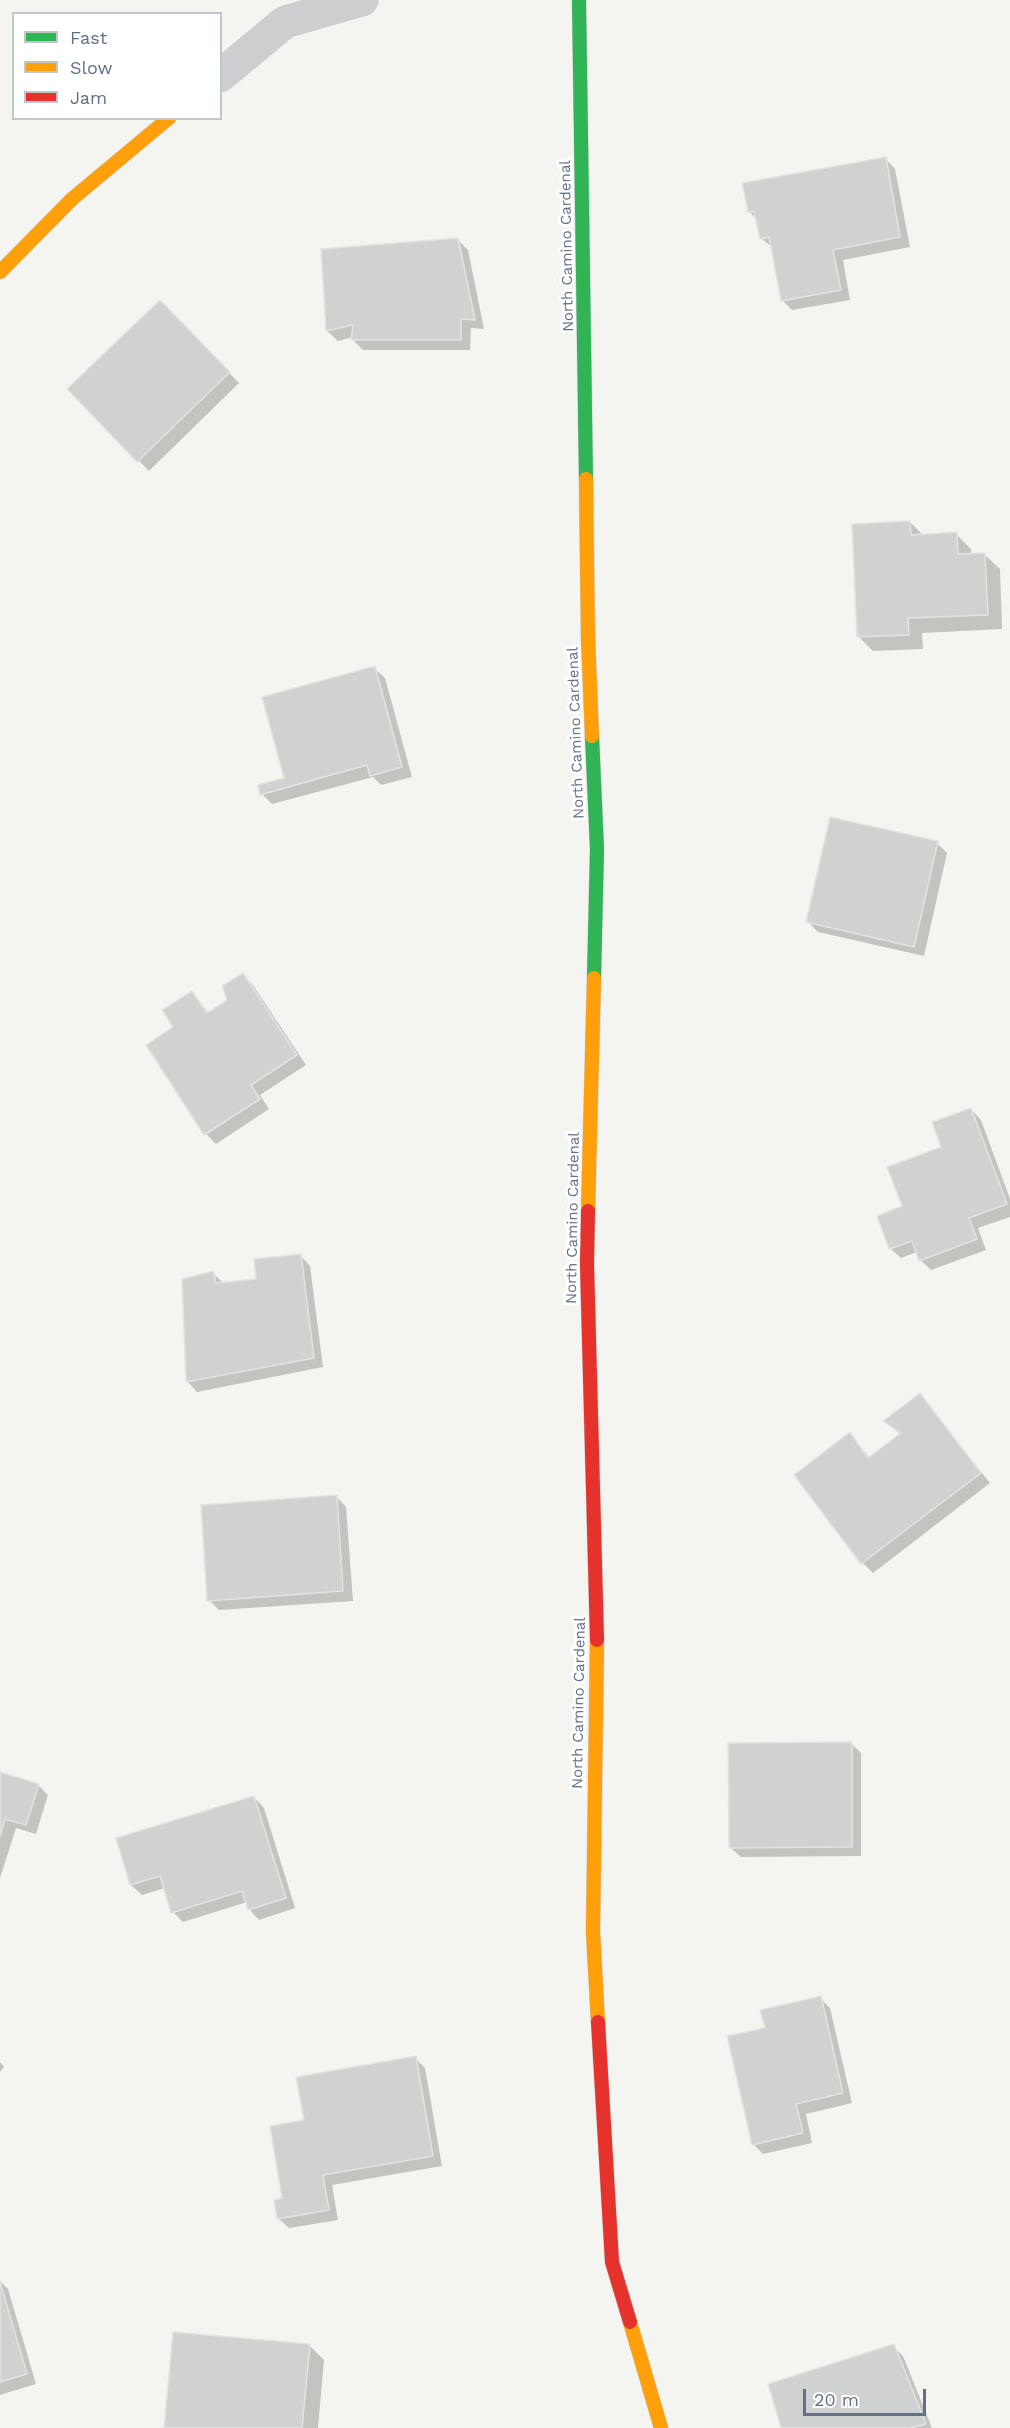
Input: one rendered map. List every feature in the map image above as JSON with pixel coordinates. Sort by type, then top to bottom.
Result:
[{"type":"street","points":[[222,74],[285,22],[362,0]]},
{"type":"street","name":"North Camino Cardenal","points":[[579,0],[588,638],[597,849],[587,1264],[597,1608],[593,1932],[612,2262],[661,2428]]},
{"type":"street","points":[[0,272],[72,199],[167,120]]},
{"type":"building","points":[[886,157],[900,237],[833,250],[841,290],[781,301],[769,237],[760,239],[754,211],[748,212],[742,183]]},
{"type":"building","points":[[458,238],[475,320],[461,319],[461,340],[351,340],[353,325],[326,331],[321,249]]},
{"type":"building","points":[[160,300],[230,372],[137,462],[67,389]]},
{"type":"building","points":[[910,521],[911,535],[957,532],[958,554],[985,553],[988,615],[908,618],[909,635],[857,637],[852,524]]},
{"type":"building","points":[[375,666],[402,767],[370,776],[367,765],[260,795],[258,785],[284,778],[262,697]]},
{"type":"building","points":[[830,817],[938,841],[914,947],[806,922]]},
{"type":"building","points":[[243,973],[297,1055],[251,1085],[260,1099],[204,1135],[146,1045],[173,1027],[162,1010],[192,991],[207,1013],[227,1000],[222,986]]},
{"type":"building","points":[[971,1108],[1007,1204],[969,1218],[977,1239],[919,1261],[912,1241],[889,1249],[877,1216],[902,1206],[887,1167],[941,1147],[932,1122]]},
{"type":"building","points":[[301,1254],[314,1358],[186,1382],[182,1279],[213,1271],[216,1283],[256,1279],[254,1259]]},
{"type":"building","points":[[920,1393],[981,1473],[861,1564],[794,1475],[850,1432],[868,1458],[901,1433],[883,1421]]},
{"type":"building","points":[[337,1495],[343,1591],[207,1601],[201,1505]]},
{"type":"building","points":[[852,1742],[852,1847],[729,1848],[728,1743]]},
{"type":"building","points":[[0,1772],[39,1784],[26,1825],[5,1819],[0,1836]]},
{"type":"building","points":[[254,1796],[286,1898],[248,1910],[242,1891],[171,1913],[160,1876],[130,1885],[116,1838]]},
{"type":"building","points":[[821,1996],[843,2093],[796,2104],[803,2133],[752,2145],[727,2036],[765,2028],[760,2010]]},
{"type":"building","points":[[416,2056],[433,2156],[323,2175],[329,2210],[277,2219],[274,2200],[282,2198],[270,2126],[304,2120],[296,2077]]},
{"type":"building","points":[[0,2282],[27,2374],[0,2382]]},
{"type":"building","points":[[173,2332],[310,2344],[302,2428],[164,2428]]},
{"type":"building","points":[[894,2344],[926,2424],[910,2428],[781,2428],[768,2384]]},
{"type":"traffic: fast","points":[[579,0],[586,479]]},
{"type":"traffic: fast","points":[[592,736],[597,849],[594,978]]},
{"type":"traffic: slow","points":[[0,272],[72,199],[167,120]]},
{"type":"traffic: slow","points":[[586,479],[592,736]]},
{"type":"traffic: slow","points":[[588,1211],[594,978]]},
{"type":"traffic: slow","points":[[597,1640],[593,1932],[598,2022]]},
{"type":"traffic: slow","points":[[630,2322],[661,2428]]},
{"type":"traffic: jam","points":[[588,1211],[587,1264],[597,1640]]},
{"type":"traffic: jam","points":[[598,2022],[612,2262],[630,2322]]}]
